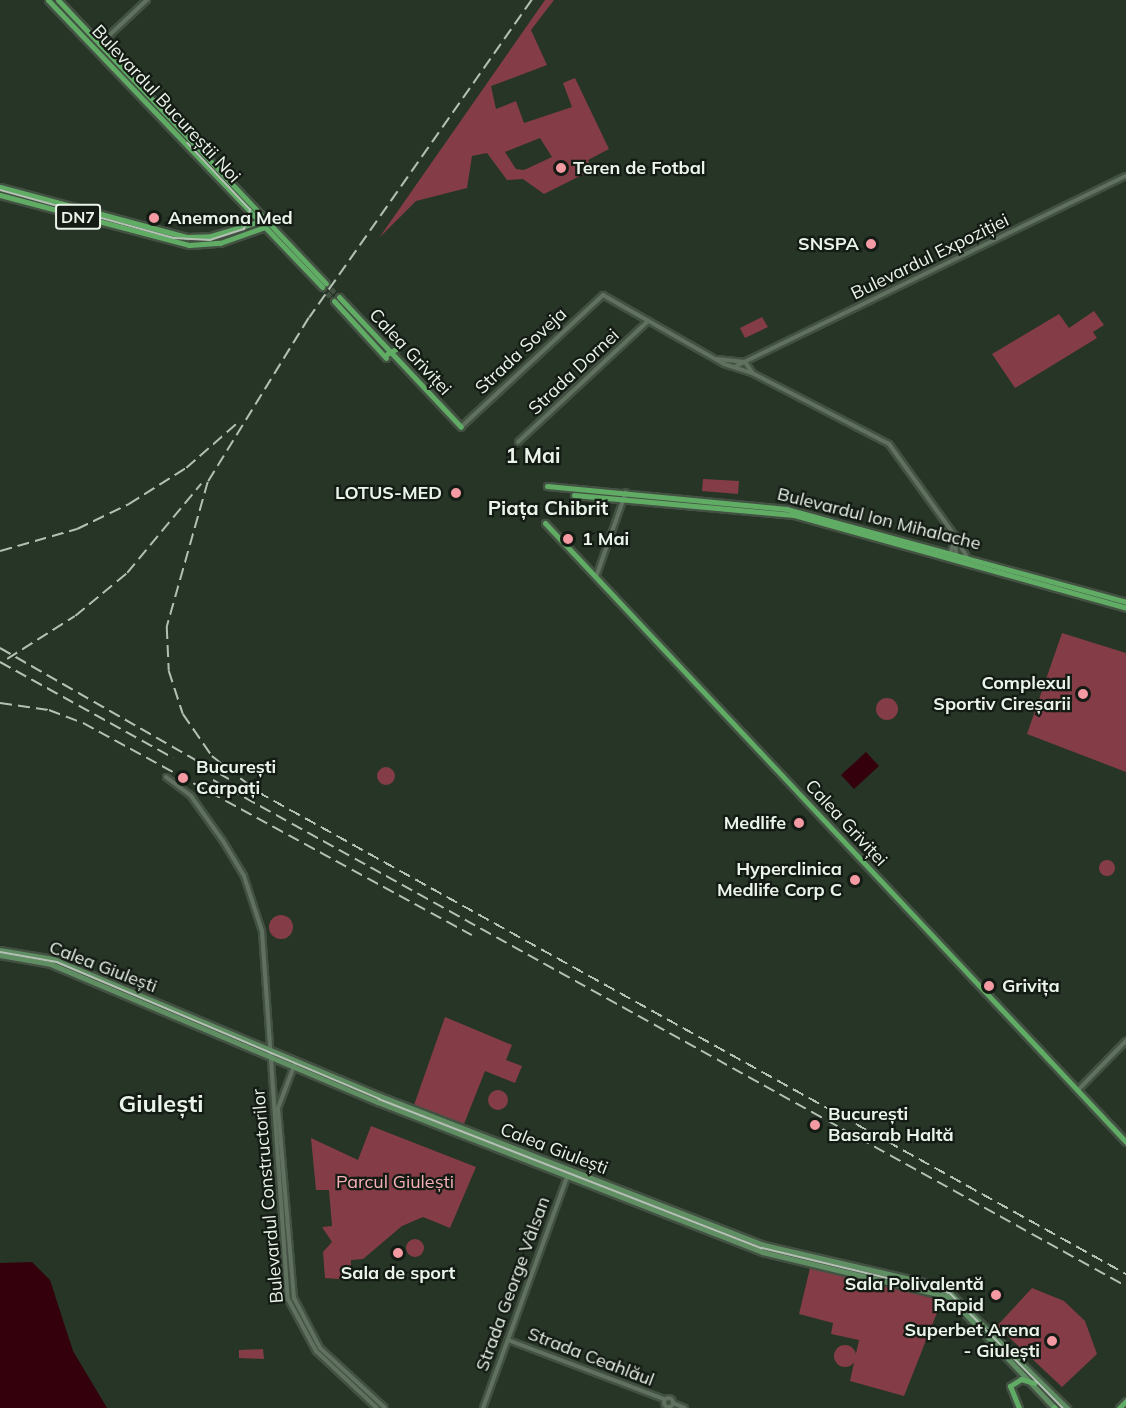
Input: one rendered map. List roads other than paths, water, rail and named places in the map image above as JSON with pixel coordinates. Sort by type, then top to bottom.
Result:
[{"type":"main road","name":"Bulevardul Bucureștii Noi","points":[[48,0],[262,229]]},
{"type":"main road","name":"Bulevardul Bucureștii Noi","points":[[58,0],[266,222]]},
{"type":"main road","name":"DN7","points":[[0,187],[181,236],[212,236],[256,222],[266,222],[262,229],[220,243],[189,245],[0,195]]},
{"type":"main road","points":[[262,229],[324,285],[266,222]]},
{"type":"main road","name":"Calea Griviței","points":[[388,356],[380,352],[336,299],[388,356],[461,428]]},
{"type":"main road","points":[[388,356],[396,349]]},
{"type":"main road","name":"Bulevardul Ion Mihalache","points":[[547,486],[625,496],[787,509],[1126,608]]},
{"type":"main road","name":"Bulevardul Ion Mihalache","points":[[574,495],[625,496]]},
{"type":"main road","name":"Calea Griviței","points":[[544,523],[1126,1143]]},
{"type":"main road","name":"Bulevardul Ion Mihalache","points":[[953,556],[967,557],[1126,602]]},
{"type":"main road","name":"Calea Giulești","points":[[0,950],[54,959],[270,1050],[765,1245],[951,1290],[1067,1408]]},
{"type":"main road","name":"Calea Giulești","points":[[0,955],[51,964],[293,1067],[764,1252],[950,1297],[1034,1383],[1055,1408]]},
{"type":"main road","points":[[1019,1408],[1012,1399],[1013,1382],[1034,1383]]},
{"type":"main road","points":[[1119,1408],[1126,1401]]},
{"type":"street","points":[[95,50],[147,0]]},
{"type":"street","name":"Bulevardul Expoziției","points":[[733,367],[1126,176]]},
{"type":"street","name":"Strada Soveja","points":[[461,428],[600,295],[648,321]]},
{"type":"street","points":[[648,321],[714,359],[752,373],[894,447],[967,557]]},
{"type":"street","name":"Strada Dornei","points":[[518,442],[648,321]]},
{"type":"street","points":[[714,359],[745,362]]},
{"type":"street","points":[[745,362],[745,371]]},
{"type":"street","points":[[745,362],[752,373]]},
{"type":"street","points":[[596,578],[625,496]]},
{"type":"street","points":[[953,556],[955,536]]},
{"type":"street","points":[[953,556],[958,542]]},
{"type":"street","name":"Bulevardul Constructorilor","points":[[166,777],[194,801],[244,876],[262,931],[273,1103],[283,1211],[293,1291],[303,1320],[324,1353],[385,1408]]},
{"type":"street","points":[[1078,1090],[1126,1041]]},
{"type":"street","name":"Bulevardul Constructorilor","points":[[296,1060],[278,1102],[287,1292],[298,1323],[321,1356],[377,1408]]},
{"type":"street","points":[[273,1103],[278,1102]]},
{"type":"street","name":"Strada George Vâlsan","points":[[483,1408],[570,1170]]},
{"type":"street","name":"Strada Ceahlăul","points":[[507,1340],[664,1400],[667,1406],[673,1403],[685,1408]]},
{"type":"tunnel","points":[[326,283],[339,297]]},
{"type":"tunnel","points":[[322,287],[334,301]]},
{"type":"tram line","points":[[0,190],[174,238],[210,240],[244,229],[250,210],[188,144]]},
{"type":"tram line","points":[[0,952],[57,962],[379,1099],[762,1248],[950,1293],[1063,1408]]},
{"type":"railway","points":[[532,0],[309,318],[208,482],[167,627],[169,671],[183,714],[212,756],[258,792],[1126,1274]]},
{"type":"railway","points":[[0,551],[77,529],[129,504],[186,468],[236,424]]},
{"type":"railway","points":[[7,659],[75,616],[127,573],[201,484]]},
{"type":"railway","points":[[0,648],[229,779]]},
{"type":"railway","points":[[0,662],[173,758]]},
{"type":"railway","points":[[0,703],[49,710],[83,723],[472,935]]},
{"type":"railway","points":[[213,780],[1126,1286]]},
{"type":"place","name":"Teren de Fotbal","points":[[561,168]]},
{"type":"place","name":"Anemona Med","points":[[154,218]]},
{"type":"place","name":"SNSPA","points":[[871,244]]},
{"type":"place","name":"LOTUS-MED","points":[[456,493]]},
{"type":"place","name":"1 Mai","points":[[568,539]]},
{"type":"place","name":"Complexul Sportiv Cireșarii","points":[[1083,694]]},
{"type":"place","name":"București Carpați","points":[[183,778]]},
{"type":"place","name":"Medlife","points":[[799,823]]},
{"type":"place","name":"Hyperclinica Medlife Corp C","points":[[855,880]]},
{"type":"place","name":"Grivița","points":[[989,986]]},
{"type":"place","name":"București Basarab Haltă","points":[[815,1125]]},
{"type":"place","name":"Sala de sport","points":[[398,1253]]},
{"type":"place","name":"Sala Polivalentă Rapid","points":[[996,1295]]},
{"type":"place","name":"Superbet Arena - Giulești","points":[[1052,1341]]},
{"type":"district","name":"1 Mai","points":[[533,455]]},
{"type":"district","name":"Piața Chibrit","points":[[548,507]]},
{"type":"district","name":"Giulești","points":[[161,1104]]},
{"type":"park label","name":"Parcul Giulești","points":[[395,1182]]}]
